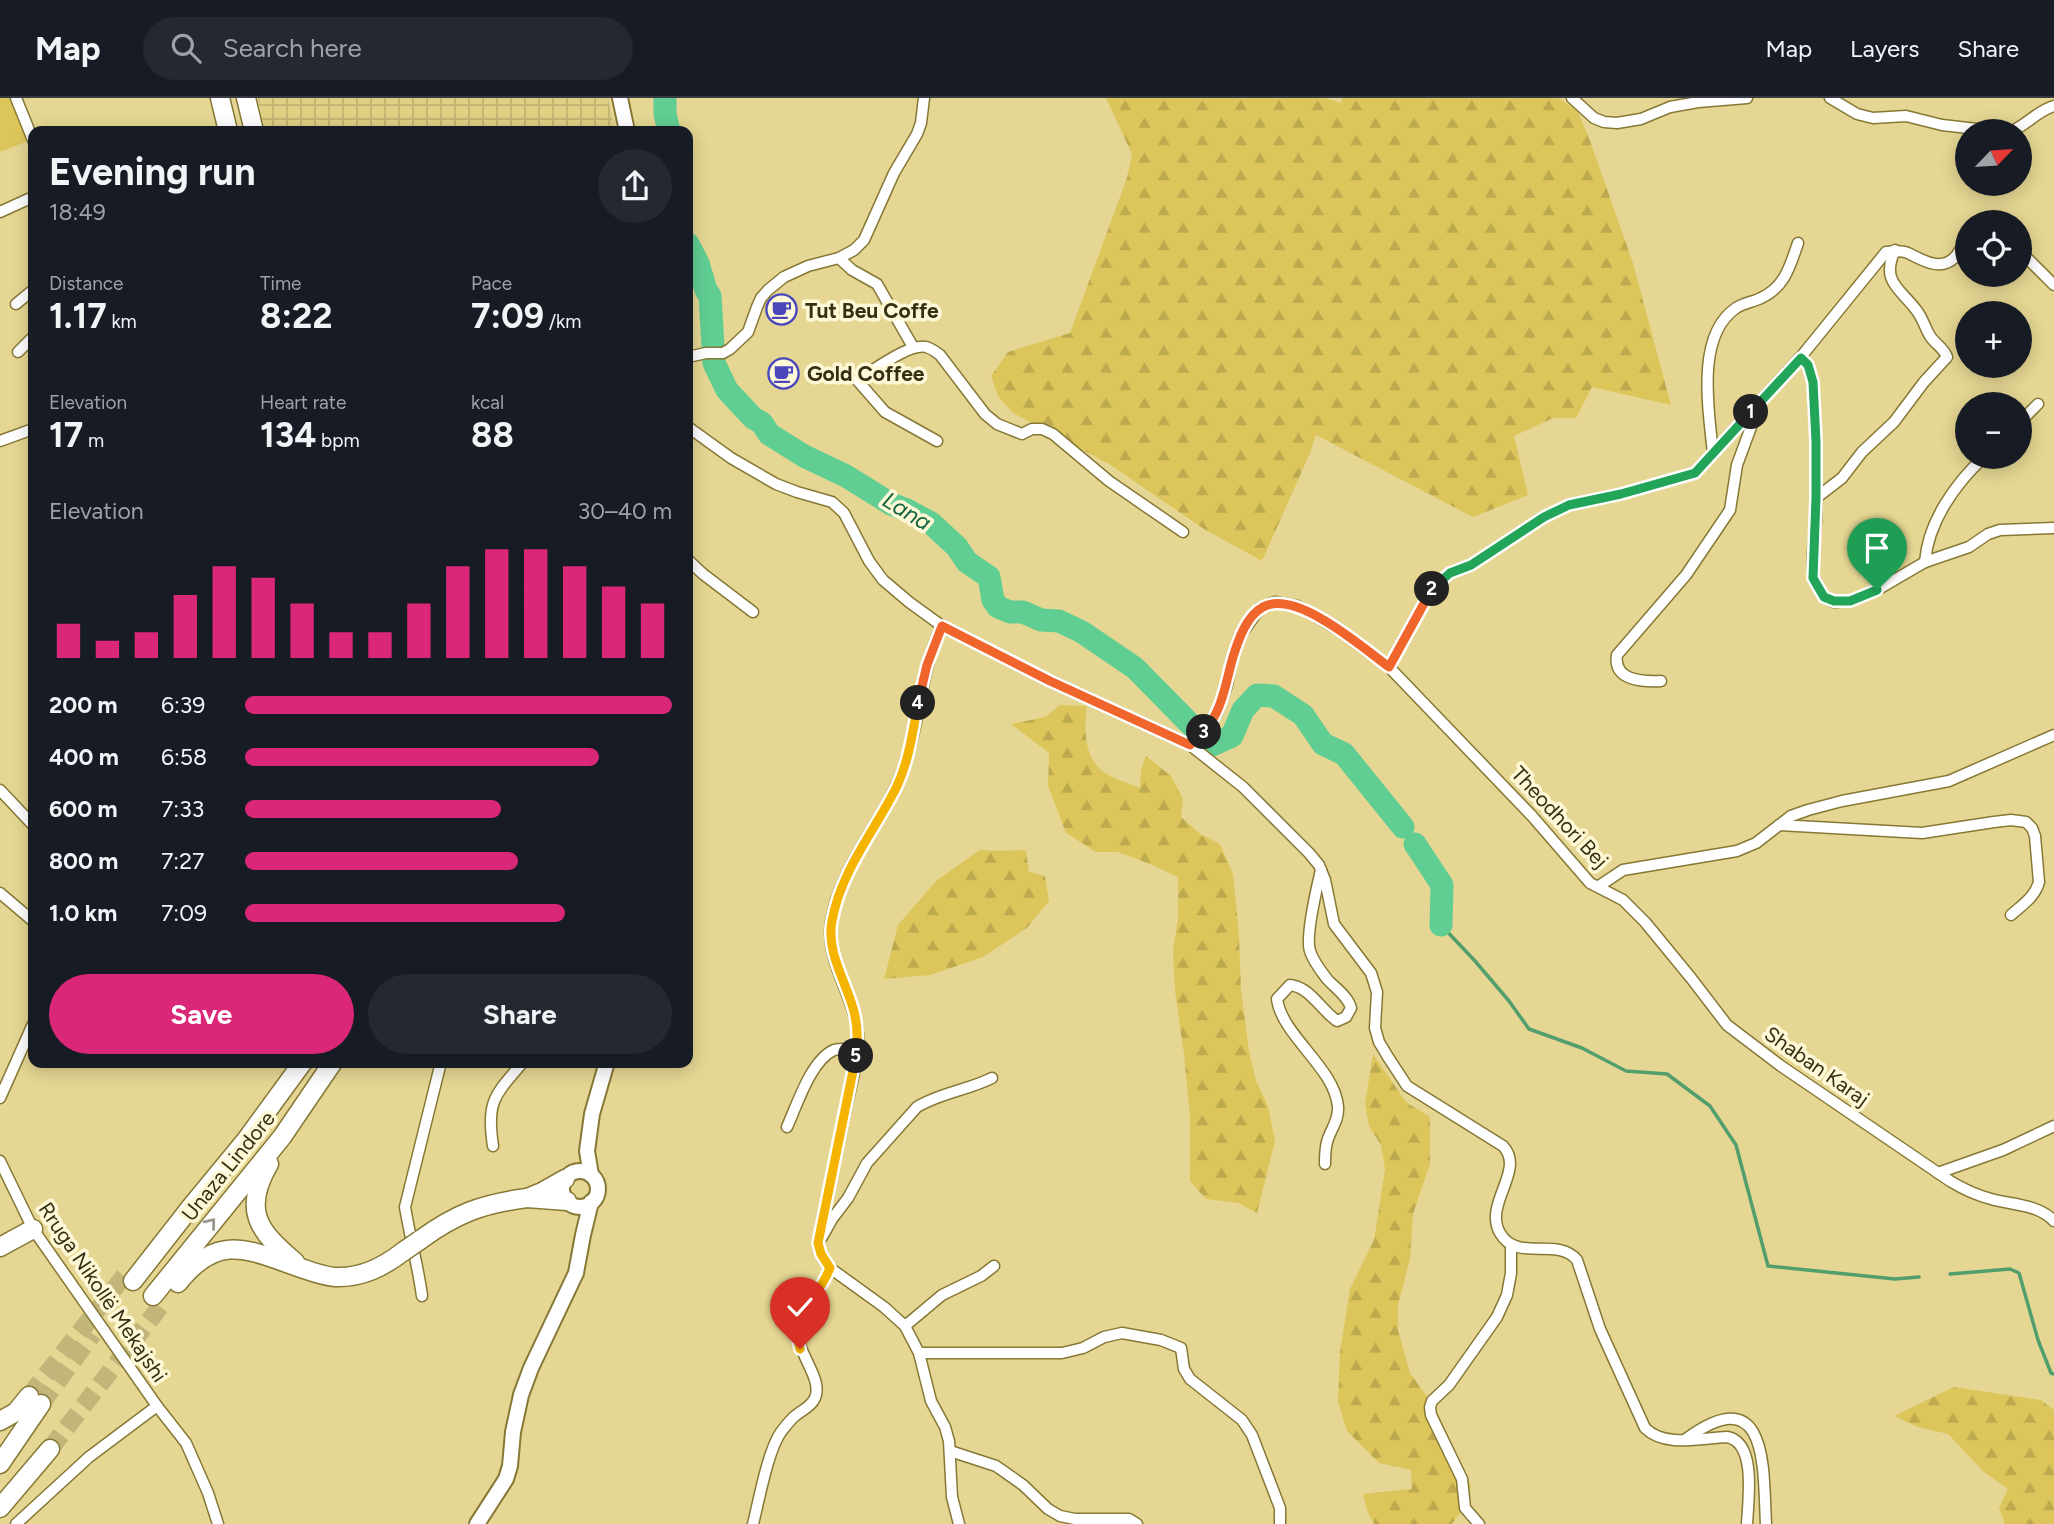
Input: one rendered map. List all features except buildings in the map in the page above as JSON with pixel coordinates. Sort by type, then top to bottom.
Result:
[{"type":"highway","points":[[220,98],[227,126]]},
{"type":"highway","points":[[246,98],[253,126]]},
{"type":"highway","name":"Unaza Lindore","points":[[129,1278],[158,1249],[246,1140],[299,1068]]},
{"type":"highway","points":[[331,1068],[257,1187],[256,1208],[262,1228],[275,1245],[303,1268],[330,1276],[358,1275],[387,1263],[453,1218],[478,1207],[527,1198],[570,1175]]},
{"type":"highway","name":"Unaza Lindore","points":[[303,1268],[253,1251],[220,1251],[203,1257],[158,1299],[282,1138],[331,1068]]},
{"type":"highway","points":[[527,1198],[579,1203]]},
{"type":"highway","points":[[0,1247],[33,1229]]},
{"type":"highway","points":[[0,1421],[35,1400],[0,1464]]},
{"type":"highway","points":[[0,1508],[47,1446]]},
{"type":"main road","points":[[620,98],[626,126]]},
{"type":"main road","points":[[591,1175],[587,1151],[592,1114],[605,1068]]},
{"type":"main road","points":[[570,1175],[583,1171],[591,1175],[597,1183],[597,1194],[579,1203],[564,1197],[562,1187],[570,1175],[587,1151]]},
{"type":"main road","points":[[477,1524],[506,1479],[517,1413],[526,1380],[576,1273],[583,1235],[579,1203]]},
{"type":"street","points":[[16,98],[28,128]]},
{"type":"street","points":[[693,356],[723,353],[748,332],[761,298],[784,277],[808,266],[839,258],[854,250],[864,240],[894,173],[917,134],[924,98]]},
{"type":"street","points":[[1572,98],[1594,118],[1617,123],[1641,119],[1670,107],[1748,98]]},
{"type":"street","points":[[1830,98],[1857,114],[1873,118],[1906,116],[1955,126]]},
{"type":"street","points":[[2032,119],[2048,107],[2054,106]]},
{"type":"street","points":[[0,212],[28,205]]},
{"type":"street","points":[[1713,454],[1708,399],[1712,339],[1723,320],[1738,307],[1777,289],[1788,271],[1798,243]]},
{"type":"street","points":[[1816,498],[1842,478],[1862,452],[1894,422],[1947,357],[1945,351],[1929,334],[1918,312],[1891,281],[1890,261],[1895,250]]},
{"type":"street","points":[[1389,667],[1431,590],[1450,573],[1471,565],[1544,517],[1569,505],[1621,494],[1695,473],[1801,358],[1886,252],[1907,252],[1927,263],[1947,262],[1955,257]]},
{"type":"street","points":[[839,258],[852,270],[877,284],[913,347]]},
{"type":"street","points":[[2032,262],[2054,285]]},
{"type":"street","points":[[16,304],[28,294]]},
{"type":"street","points":[[18,352],[28,342]]},
{"type":"street","points":[[937,441],[885,412],[857,380],[913,347],[925,346],[940,355],[985,414],[997,424],[1023,434],[1032,429],[1042,429],[1054,434],[1110,481],[1183,532]]},
{"type":"street","points":[[1801,358],[1808,365],[1813,382],[1816,441],[1813,578],[1824,597],[1834,601],[1850,601],[1877,590],[1925,562],[1969,547],[1988,534],[2000,530],[2054,528]]},
{"type":"street","points":[[1661,681],[1646,682],[1626,676],[1619,671],[1617,655],[1686,575],[1730,510],[1737,465],[1761,401]]},
{"type":"street","points":[[2032,410],[2038,404]]},
{"type":"street","points":[[0,441],[28,431]]},
{"type":"street","points":[[693,431],[731,458],[776,484],[832,502],[839,507],[869,561],[883,580],[942,626],[1050,681],[1190,745],[1243,787],[1310,853],[1325,880],[1334,924],[1371,973],[1377,992],[1376,1028],[1379,1042],[1407,1086],[1508,1151],[1511,1159],[1495,1220],[1499,1231],[1511,1245],[1520,1249],[1566,1251],[1572,1255],[1582,1272],[1600,1329],[1651,1434],[1666,1440],[1727,1437],[1741,1444],[1749,1479],[1747,1524]]},
{"type":"street","points":[[1925,562],[1926,548],[1935,523],[1971,469]]},
{"type":"street","points":[[693,565],[753,612]]},
{"type":"street","name":"Theodhori Bej","points":[[1190,745],[1202,735],[1217,713],[1240,636],[1260,608],[1275,602],[1297,606],[1345,634],[1389,667],[1532,816],[1590,883],[1599,886],[1623,870],[1737,851],[1756,843],[1791,816],[1808,810],[1950,781],[2054,735]]},
{"type":"street","points":[[942,626],[927,665],[906,762],[897,785],[841,886],[831,922],[834,953],[853,1009],[858,1036],[855,1067],[818,1243],[830,1268],[884,1307],[905,1326],[919,1353],[931,1401],[945,1427],[950,1451],[952,1497],[959,1524]]},
{"type":"street","points":[[0,790],[28,820]]},
{"type":"street","points":[[1778,825],[1922,833],[1994,821],[2026,822],[2035,836],[2039,882],[2032,896],[2011,915]]},
{"type":"street","points":[[1321,870],[1314,902],[1310,951],[1316,965],[1350,1002],[1351,1008],[1346,1017],[1337,1021],[1298,986],[1290,985],[1277,999],[1283,1017],[1319,1066],[1337,1101],[1338,1115],[1327,1141],[1325,1164]]},
{"type":"street","name":"Shaban Karaj","points":[[1599,886],[1623,900],[1645,922],[1727,1025],[1781,1066],[1970,1193],[2027,1206],[2050,1216],[2054,1221]]},
{"type":"street","points":[[0,893],[28,918]]},
{"type":"street","points":[[0,1098],[28,1035]]},
{"type":"street","points":[[787,1126],[813,1073],[824,1057],[841,1049],[857,1050]]},
{"type":"street","points":[[422,1296],[419,1268],[405,1207],[440,1068]]},
{"type":"street","points":[[493,1146],[490,1126],[495,1094],[518,1068]]},
{"type":"street","points":[[818,1243],[867,1163],[917,1107],[975,1087],[992,1078]]},
{"type":"street","points":[[1938,1173],[2003,1150],[2054,1126]]},
{"type":"street","name":"Rruga Nikollë Mekajshi","points":[[0,1161],[33,1229],[186,1443],[218,1524]]},
{"type":"street","points":[[1479,1524],[1470,1516],[1464,1505],[1462,1479],[1431,1415],[1430,1407],[1449,1385],[1497,1317],[1507,1295],[1511,1273],[1511,1245]]},
{"type":"street","points":[[905,1326],[942,1295],[981,1276],[994,1266]]},
{"type":"street","points":[[753,1524],[774,1446],[795,1416],[809,1407],[815,1398],[817,1387],[814,1374],[800,1349],[796,1333],[797,1320],[802,1308],[819,1289],[830,1268]]},
{"type":"street","points":[[919,1353],[1062,1353],[1122,1333],[1161,1340],[1181,1348],[1184,1369],[1190,1379],[1242,1420],[1252,1435],[1280,1508],[1280,1524]]},
{"type":"street","points":[[16,1524],[89,1457],[157,1406]]},
{"type":"street","points":[[1686,1439],[1719,1420],[1737,1420],[1750,1427],[1760,1444],[1766,1524]]},
{"type":"street","points":[[950,1451],[996,1466],[1060,1516],[1075,1519],[1129,1519],[1137,1524]]},
{"type":"shaded area","points":[[258,98],[608,98],[614,126],[264,126]]},
{"type":"green space","points":[[0,98],[16,98],[28,127],[28,141],[0,152]]},
{"type":"green space","points":[[1106,98],[1325,98],[1341,103],[1342,98],[1558,98],[1577,110],[1589,138],[1633,263],[1671,405],[1592,387],[1576,418],[1553,418],[1514,436],[1528,495],[1473,517],[1316,435],[1262,561],[1204,529],[1109,464],[1013,413],[998,396],[991,376],[1008,352],[1070,333],[1127,178],[1132,154]]},
{"type":"green space","points":[[1060,705],[1087,706],[1088,748],[1095,763],[1104,772],[1140,788],[1141,770],[1146,756],[1171,776],[1183,799],[1181,817],[1200,834],[1220,844],[1233,874],[1241,990],[1249,1051],[1256,1081],[1268,1106],[1275,1141],[1257,1213],[1238,1203],[1206,1199],[1190,1181],[1190,1116],[1175,991],[1173,951],[1178,918],[1178,877],[1118,852],[1096,852],[1066,833],[1048,786],[1049,753],[1011,724],[1045,717]]},
{"type":"green space","points":[[980,850],[1026,850],[1029,872],[1045,876],[1049,901],[1027,928],[983,957],[930,975],[884,979],[898,925],[937,880]]},
{"type":"green space","points":[[1373,1054],[1406,1102],[1430,1117],[1430,1164],[1413,1214],[1410,1259],[1398,1305],[1398,1330],[1410,1373],[1436,1409],[1471,1486],[1466,1505],[1452,1524],[1374,1524],[1363,1494],[1412,1489],[1411,1470],[1379,1463],[1347,1431],[1338,1402],[1340,1352],[1350,1289],[1374,1240],[1385,1169],[1381,1145],[1369,1126],[1365,1104]]},
{"type":"green space","points":[[1954,1387],[2041,1400],[2054,1410],[2054,1524],[2005,1524],[1999,1508],[2008,1489],[1984,1472],[1948,1434],[1918,1427],[1894,1416]]},
{"type":"waterway","name":"Lana","points":[[665,98],[668,126]]},
{"type":"waterway","name":"Lana","points":[[693,254],[710,296],[714,363],[727,390],[753,418],[762,423],[769,434],[891,504],[931,523],[957,547],[967,562],[989,577],[993,600],[998,607],[1010,612],[1023,612],[1041,620],[1059,621],[1082,632],[1135,668],[1193,727]]},
{"type":"waterway","name":"Lana","points":[[1210,743],[1212,745],[1232,736],[1243,710],[1257,695],[1274,696],[1303,715],[1323,744],[1344,754],[1403,827]]},
{"type":"waterway","name":"Lana","points":[[1415,844],[1442,885],[1441,925]]},
{"type":"waterway","points":[[1441,925],[1509,1001],[1529,1029],[1582,1048],[1626,1071],[1667,1074],[1710,1106],[1736,1145],[1768,1266],[1895,1279],[1919,1277]]},
{"type":"waterway","points":[[1950,1274],[2010,1269],[2019,1273],[2038,1340],[2051,1373],[2054,1374]]},
{"type":"tunnel","points":[[29,1396],[125,1275]]},
{"type":"tunnel","points":[[50,1449],[163,1303]]},
{"type":"tunnel","points":[[41,1404],[93,1334]]},
{"type":"place","name":"Tut Beu Coffe","points":[[782,310]]},
{"type":"place","name":"Gold Coffee","points":[[784,373]]},
{"type":"route","points":[[800,1349],[796,1333],[797,1320],[802,1308],[819,1289],[830,1268],[818,1243],[855,1067],[858,1036],[853,1009],[834,953],[831,922],[841,886],[897,785],[906,762],[927,665],[942,626],[1050,681],[1190,745],[1202,735],[1217,713],[1240,636],[1260,608],[1275,602],[1297,606],[1345,634],[1389,667],[1431,590],[1450,573],[1471,565],[1544,517],[1569,505],[1621,494],[1695,473],[1801,358],[1808,365],[1813,382],[1816,522],[1813,578],[1824,597],[1834,601],[1850,601],[1877,590]]}]
